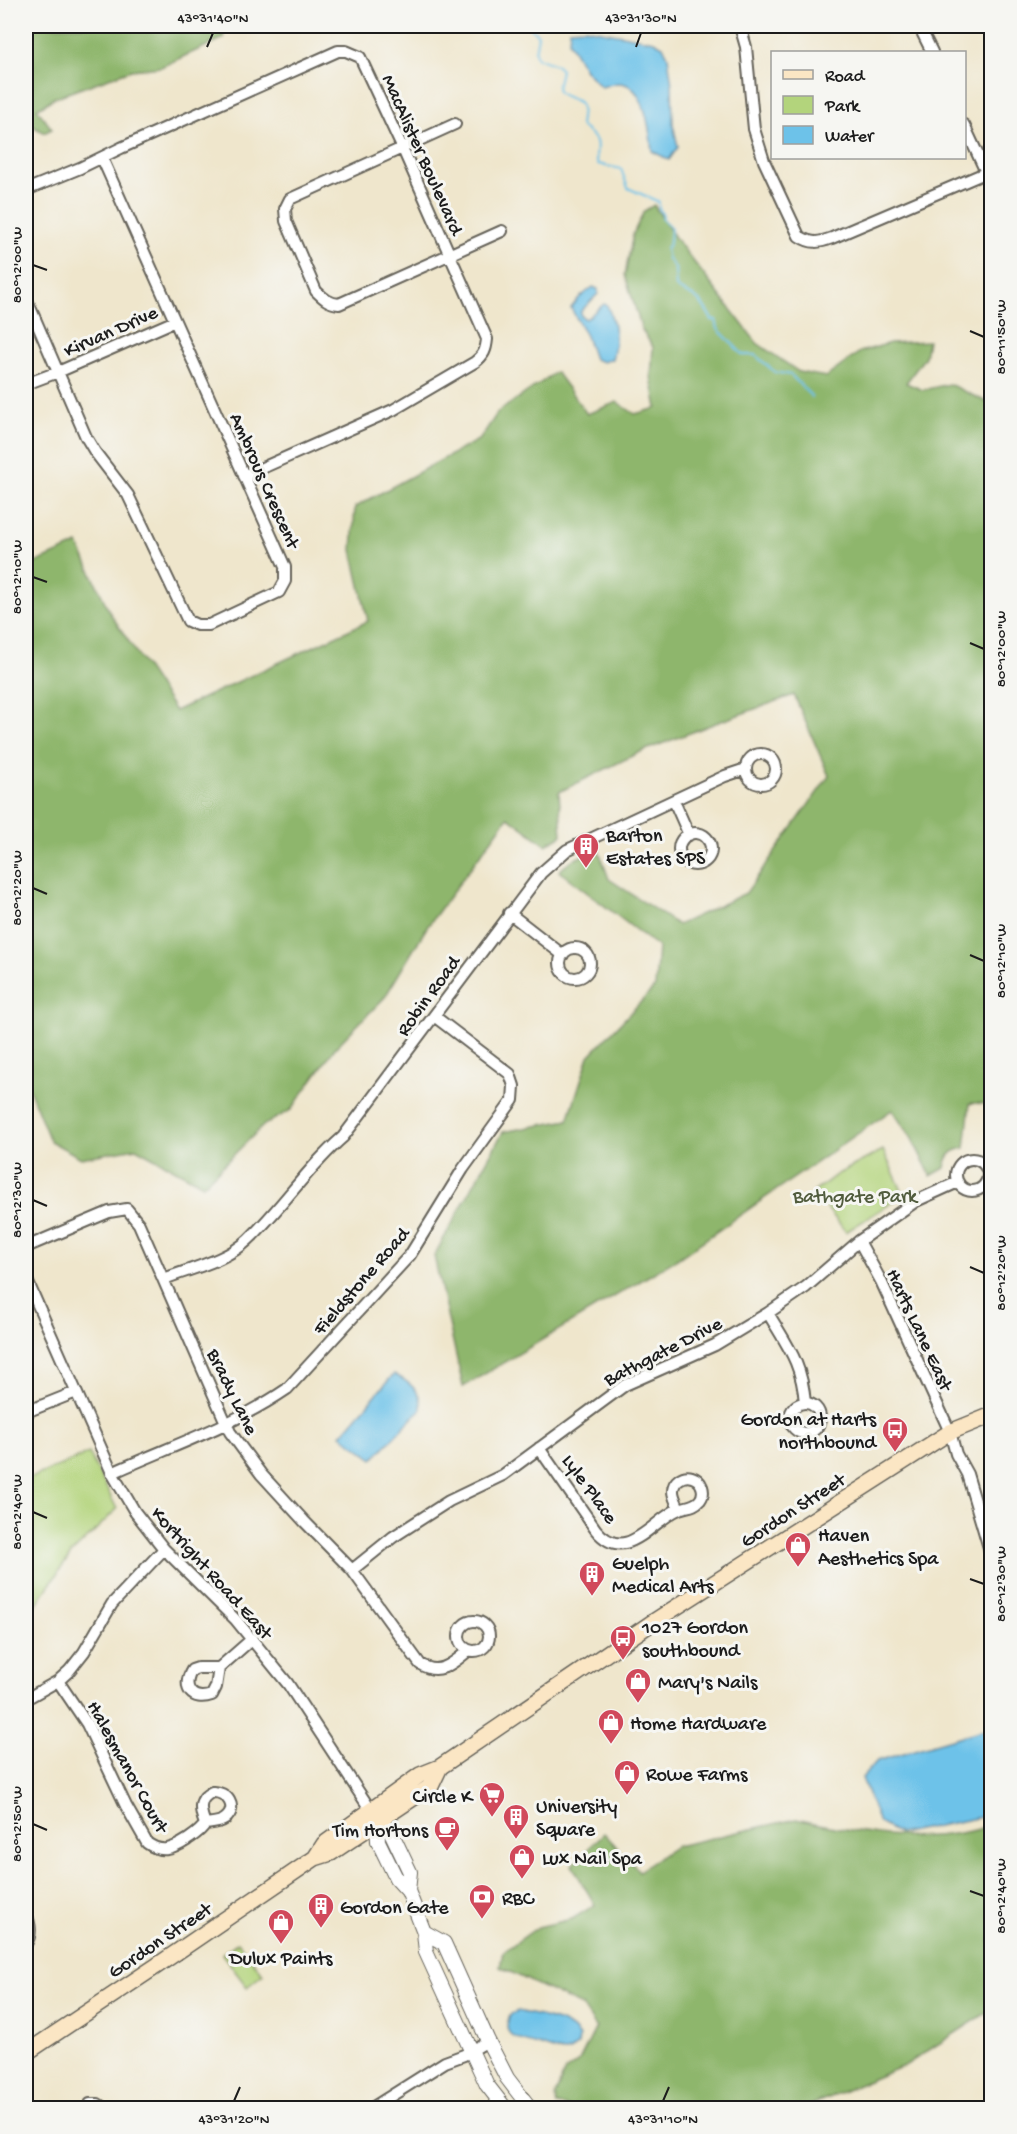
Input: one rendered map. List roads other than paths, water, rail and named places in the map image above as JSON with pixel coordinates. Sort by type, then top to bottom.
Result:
[{"type":"main road","name":"Gordon Street","points":[[26,2052],[315,1858],[331,1853],[374,1815],[431,1786],[440,1767],[653,1622],[950,1432],[992,1415]]},
{"type":"street","points":[[740,26],[746,47],[754,129],[799,236],[807,242],[818,243],[989,171]]},
{"type":"street","points":[[919,26],[932,51]]},
{"type":"street","name":"MacAlister Boulevard","points":[[26,190],[338,51],[354,52],[364,63],[487,339],[486,349],[482,356],[393,410],[244,476]]},
{"type":"street","points":[[455,124],[290,199],[285,209],[286,221],[316,291],[331,303],[339,304],[502,231]]},
{"type":"street","points":[[966,129],[989,171],[992,185]]},
{"type":"street","name":"Ambrous Crescent","points":[[26,298],[86,437],[128,495],[188,621],[197,625],[209,625],[279,592],[285,581],[285,567],[102,158]]},
{"type":"street","name":"Kirvan Drive","points":[[26,384],[175,321]]},
{"type":"street","name":"Robin Road","points":[[164,1279],[220,1258],[247,1241],[323,1154],[343,1137],[509,913],[541,873],[567,850],[725,776],[746,769]]},
{"type":"street","points":[[674,801],[689,835]]},
{"type":"street","points":[[509,913],[563,955]]},
{"type":"street","name":"Fieldstone Road","points":[[112,1473],[226,1424],[268,1402],[287,1389],[410,1255],[463,1168],[513,1100],[514,1086],[510,1074],[434,1016]]},
{"type":"street","name":"Bathgate Drive","points":[[352,1570],[393,1537],[449,1500],[502,1475],[625,1385],[715,1345],[768,1313],[806,1287],[859,1241],[916,1201],[958,1182]]},
{"type":"street","name":"Brady Lane","points":[[26,1247],[109,1212],[127,1209],[139,1224],[226,1424],[261,1474],[352,1570],[425,1667],[442,1669],[469,1650]]},
{"type":"street","name":"Harts Lane East","points":[[859,1241],[881,1281],[950,1432],[956,1454],[967,1474],[992,1558]]},
{"type":"street","name":"Kortright Road East","points":[[26,1278],[112,1473],[135,1512],[164,1549],[219,1602],[252,1639],[288,1684],[374,1815]]},
{"type":"street","points":[[768,1313],[791,1350],[799,1368],[805,1403]]},
{"type":"street","points":[[26,1412],[76,1392]]},
{"type":"street","name":"Lyle Place","points":[[539,1449],[596,1530],[606,1539],[620,1543],[633,1541],[679,1509]]},
{"type":"street","points":[[26,1699],[58,1681],[84,1652],[105,1614],[120,1594],[164,1549]]},
{"type":"street","points":[[219,1668],[252,1639]]},
{"type":"street","name":"Halesmanor Court","points":[[58,1681],[87,1724],[126,1806],[147,1843],[153,1847],[168,1850],[175,1848],[202,1830],[205,1824]]},
{"type":"street","points":[[374,1815],[378,1841],[396,1878],[408,1891],[424,1932],[426,1953],[487,2085],[505,2109]]},
{"type":"street","points":[[26,1913],[30,1923],[30,1934],[26,1944]]},
{"type":"street","points":[[424,1932],[444,1943],[507,2078],[530,2109]]},
{"type":"street","points":[[372,2109],[445,2062],[488,2041]]},
{"type":"street","points":[[88,2109],[90,2104],[98,2104],[104,2109]]},
{"type":"water","points":[[585,28],[654,41],[663,46],[668,57],[672,85],[673,124],[678,147],[669,160],[652,151],[644,110],[635,91],[628,85],[619,83],[601,87],[585,70],[569,42],[570,29]]},
{"type":"water","points":[[593,287],[598,289],[598,294],[581,311],[581,316],[586,319],[604,304],[607,305],[614,325],[615,345],[612,359],[603,362],[594,359],[586,336],[571,308]]},
{"type":"water","points":[[394,1374],[409,1383],[417,1392],[421,1409],[373,1459],[341,1435]]},
{"type":"water","points":[[982,1730],[991,1737],[991,1809],[981,1817],[899,1834],[879,1823],[862,1778],[877,1761]]},
{"type":"water","points":[[518,2011],[552,2019],[568,2026],[579,2037],[578,2045],[569,2051],[562,2052],[518,2039],[509,2033],[507,2028],[511,2014]]},
{"type":"waterway","points":[[529,26],[538,35],[535,52],[537,58],[556,65],[561,70],[557,88],[559,93],[581,104],[580,125],[595,139],[598,164],[621,169],[628,188],[659,202],[662,219],[671,228],[670,242],[666,249],[668,259],[675,268],[676,287],[700,302],[712,320],[716,320],[718,329],[743,355],[755,355],[775,372],[791,375],[812,397]]},
{"type":"place","name":"Barton Estates SPS","points":[[586,869]]},
{"type":"place","name":"Gordon at Harts northbound","points":[[895,1453]]},
{"type":"place","name":"Haven Aesthetics Spa","points":[[798,1568]]},
{"type":"place","name":"Guelph Medical Arts","points":[[592,1597]]},
{"type":"place","name":"1027 Gordon southbound","points":[[623,1661]]},
{"type":"place","name":"Mary's Nails","points":[[638,1704]]},
{"type":"place","name":"Home Hardware","points":[[611,1745]]},
{"type":"place","name":"Rowe Farms","points":[[627,1796]]},
{"type":"place","name":"Circle K","points":[[492,1818]]},
{"type":"place","name":"University Square","points":[[516,1840]]},
{"type":"place","name":"Tim Hortons","points":[[447,1852]]},
{"type":"place","name":"Lux Nail Spa","points":[[522,1880]]},
{"type":"place","name":"RBC","points":[[482,1920]]},
{"type":"place","name":"Gordon Gate","points":[[321,1929]]},
{"type":"place","name":"Dulux Paints","points":[[281,1945]]},
{"type":"park label","name":"Bathgate Park","points":[[855,1195]]}]
